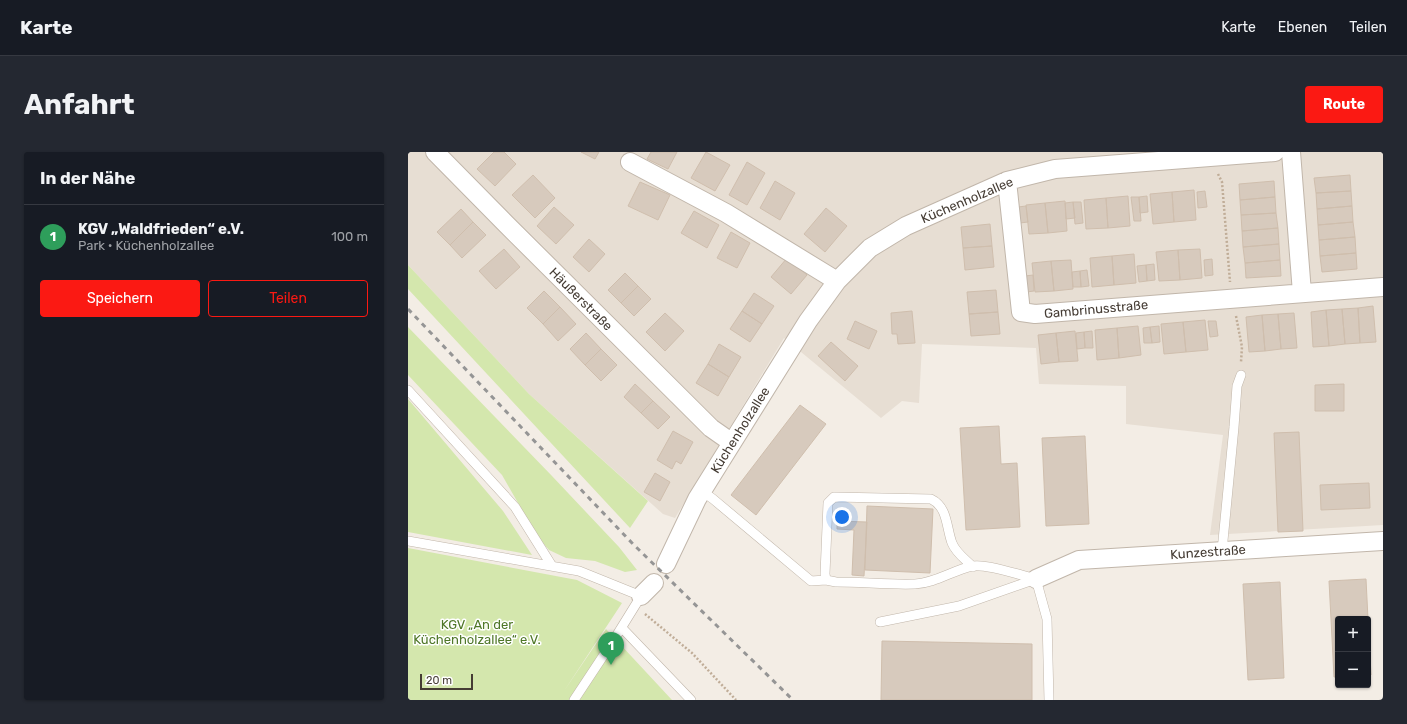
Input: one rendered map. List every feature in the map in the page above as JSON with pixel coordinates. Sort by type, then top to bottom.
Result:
[{"type":"street","name":"Häußerstraße","points":[[435,152],[711,428],[732,442]]},
{"type":"street","name":"Küchenholzallee","points":[[666,564],[682,528],[702,491],[808,321],[837,281],[870,248],[906,226],[1007,181],[1055,168],[1210,154],[1275,152]]},
{"type":"street","points":[[1291,152],[1302,294]]},
{"type":"street","points":[[630,162],[726,212],[837,281]]},
{"type":"street","name":"Gambrinusstraße","points":[[1007,181],[1021,312],[1035,314],[1383,287]]},
{"type":"street","name":"Kunzestraße","points":[[1036,579],[1079,560],[1383,541]]},
{"type":"street","points":[[639,601],[654,582]]},
{"type":"lane","points":[[1222,551],[1237,386],[1241,375]]},
{"type":"lane","points":[[408,390],[515,507],[552,566]]},
{"type":"lane","points":[[702,491],[811,581],[826,580],[836,582],[916,584],[936,580],[973,566],[988,567],[1036,579]]},
{"type":"lane","points":[[826,580],[828,503],[834,497],[931,499],[938,503],[942,508],[953,544],[960,554],[973,566]]},
{"type":"lane","points":[[408,541],[579,571],[639,601],[574,700]]},
{"type":"lane","points":[[880,622],[959,606],[1036,579]]},
{"type":"lane","points":[[1036,579],[1047,619],[1049,700]]},
{"type":"lane","points":[[622,628],[691,700]]},
{"type":"path","points":[[1210,154],[1222,182],[1231,298],[1232,306],[1236,312],[1242,347],[1241,375]]},
{"type":"path","points":[[639,601],[692,653],[736,700]]},
{"type":"shaded area","points":[[408,152],[1383,152],[1383,525],[1210,535],[1223,435],[1126,424],[1126,386],[1039,384],[1036,348],[922,344],[919,403],[902,401],[881,418],[784,338],[675,518],[663,514],[529,394],[408,265]]},
{"type":"green space","points":[[408,265],[529,394],[648,501],[630,528],[408,289]]},
{"type":"green space","points":[[408,327],[619,547],[637,570],[625,572],[595,561],[566,558],[549,550],[537,536],[502,475],[408,375]]},
{"type":"green space","points":[[408,399],[503,511],[532,555],[408,532]]},
{"type":"green space","name":"KGV „An der Küchenholzallee“ e.V.","points":[[408,548],[577,580],[622,603],[564,691],[606,629],[672,700],[408,700]]},
{"type":"building","points":[[494,152],[504,152],[516,164],[495,186],[477,169]]},
{"type":"building","points":[[581,152],[599,152],[595,159]]},
{"type":"building","points":[[651,152],[677,152],[668,169],[647,159]]},
{"type":"building","points":[[706,152],[730,165],[715,191],[691,178]]},
{"type":"building","points":[[747,162],[765,173],[747,205],[729,195]]},
{"type":"building","points":[[533,175],[555,198],[535,218],[512,195]]},
{"type":"building","points":[[1350,175],[1351,191],[1316,193],[1314,178]]},
{"type":"building","points":[[775,181],[795,193],[780,220],[760,208]]},
{"type":"building","points":[[1274,181],[1275,197],[1240,200],[1239,184]]},
{"type":"building","points":[[640,182],[670,195],[658,220],[628,206]]},
{"type":"building","points":[[1194,190],[1196,220],[1174,222],[1172,192]]},
{"type":"building","points":[[1205,191],[1207,207],[1198,208],[1197,192]]},
{"type":"building","points":[[1351,191],[1352,206],[1317,209],[1316,193]]},
{"type":"building","points":[[1172,192],[1174,222],[1153,224],[1150,194]]},
{"type":"building","points":[[1128,196],[1130,226],[1108,228],[1106,198]]},
{"type":"building","points":[[1147,196],[1148,212],[1140,213],[1139,197]]},
{"type":"building","points":[[1131,197],[1139,197],[1141,221],[1134,221]]},
{"type":"building","points":[[1275,197],[1276,213],[1241,215],[1240,200]]},
{"type":"building","points":[[1106,198],[1108,228],[1086,229],[1084,200]]},
{"type":"building","points":[[1065,201],[1067,231],[1048,233],[1045,203]]},
{"type":"building","points":[[1073,202],[1081,202],[1083,223],[1075,224]]},
{"type":"building","points":[[1073,202],[1075,218],[1066,219],[1065,203]]},
{"type":"building","points":[[1045,203],[1048,233],[1029,234],[1026,205]]},
{"type":"building","points":[[1026,206],[1028,222],[1020,223],[1018,207]]},
{"type":"building","points":[[1352,206],[1353,222],[1318,225],[1317,209]]},
{"type":"building","points":[[554,207],[574,225],[556,244],[537,226]]},
{"type":"building","points":[[826,208],[847,226],[825,252],[804,234]]},
{"type":"building","points":[[461,209],[473,222],[450,245],[437,232]]},
{"type":"building","points":[[694,211],[719,225],[707,248],[681,233]]},
{"type":"building","points":[[1276,213],[1278,228],[1242,231],[1241,215]]},
{"type":"building","points":[[473,222],[486,235],[462,258],[450,245]]},
{"type":"building","points":[[1353,222],[1355,237],[1319,240],[1318,225]]},
{"type":"building","points":[[990,224],[992,246],[963,248],[961,227]]},
{"type":"building","points":[[1278,228],[1279,244],[1243,247],[1242,231]]},
{"type":"building","points":[[731,232],[750,243],[737,268],[717,258]]},
{"type":"building","points":[[1355,237],[1356,253],[1320,256],[1319,240]]},
{"type":"building","points":[[589,239],[605,254],[589,272],[573,257]]},
{"type":"building","points":[[1279,244],[1280,260],[1245,263],[1243,247]]},
{"type":"building","points":[[992,246],[994,267],[965,270],[963,248]]},
{"type":"building","points":[[504,249],[520,267],[496,289],[479,271]]},
{"type":"building","points":[[1200,249],[1202,278],[1180,280],[1178,250]]},
{"type":"building","points":[[1178,250],[1180,280],[1159,281],[1156,252]]},
{"type":"building","points":[[1356,253],[1357,269],[1322,272],[1320,256]]},
{"type":"building","points":[[1134,254],[1136,283],[1114,285],[1112,256]]},
{"type":"building","points":[[1112,256],[1114,285],[1092,287],[1090,258]]},
{"type":"building","points":[[787,258],[807,275],[791,294],[771,277]]},
{"type":"building","points":[[1212,259],[1213,275],[1205,276],[1204,260]]},
{"type":"building","points":[[1071,260],[1073,289],[1054,291],[1051,261]]},
{"type":"building","points":[[1280,260],[1281,276],[1246,278],[1245,263]]},
{"type":"building","points":[[1051,261],[1054,291],[1035,292],[1032,263]]},
{"type":"building","points":[[1154,264],[1155,280],[1147,281],[1146,265]]},
{"type":"building","points":[[1146,265],[1147,281],[1139,282],[1137,266]]},
{"type":"building","points":[[1087,270],[1089,286],[1081,287],[1080,271]]},
{"type":"building","points":[[1080,271],[1081,287],[1073,287],[1072,272]]},
{"type":"building","points":[[625,273],[638,286],[621,303],[608,290]]},
{"type":"building","points":[[1033,275],[1034,291],[1027,292],[1025,276]]},
{"type":"building","points":[[638,286],[651,299],[634,316],[621,303]]},
{"type":"building","points":[[996,290],[998,312],[969,314],[967,292]]},
{"type":"building","points":[[544,291],[560,307],[543,324],[527,308]]},
{"type":"building","points":[[754,293],[774,306],[762,324],[742,311]]},
{"type":"building","points":[[1373,306],[1376,342],[1360,343],[1358,308]]},
{"type":"building","points":[[560,307],[576,324],[558,341],[543,324]]},
{"type":"building","points":[[1358,308],[1360,343],[1345,344],[1342,309]]},
{"type":"building","points":[[1342,309],[1345,344],[1329,346],[1326,310]]},
{"type":"building","points":[[1326,310],[1329,346],[1313,347],[1311,312]]},
{"type":"building","points":[[742,311],[762,324],[750,342],[730,329]]},
{"type":"building","points":[[912,311],[915,343],[898,344],[897,334],[892,334],[891,313]]},
{"type":"building","points":[[998,312],[1000,334],[971,336],[969,314]]},
{"type":"building","points":[[665,313],[684,331],[665,351],[646,332]]},
{"type":"building","points":[[1294,313],[1297,348],[1281,349],[1278,314]]},
{"type":"building","points":[[1278,314],[1281,349],[1265,351],[1262,315]]},
{"type":"building","points":[[1262,315],[1265,351],[1249,352],[1246,317]]},
{"type":"building","points":[[1205,320],[1208,350],[1186,352],[1183,322]]},
{"type":"building","points":[[855,321],[877,331],[869,349],[847,339]]},
{"type":"building","points":[[1208,321],[1216,321],[1218,336],[1210,337]]},
{"type":"building","points":[[1183,322],[1186,352],[1164,354],[1161,324]]},
{"type":"building","points":[[1138,326],[1141,355],[1119,358],[1117,328]]},
{"type":"building","points":[[1159,326],[1160,342],[1152,343],[1150,327]]},
{"type":"building","points":[[1150,327],[1152,343],[1144,343],[1143,328]]},
{"type":"building","points":[[1117,328],[1119,358],[1097,360],[1095,330]]},
{"type":"building","points":[[1075,331],[1078,361],[1059,362],[1056,333]]},
{"type":"building","points":[[1092,331],[1093,348],[1085,348],[1084,332]]},
{"type":"building","points":[[1084,332],[1085,348],[1077,349],[1076,333]]},
{"type":"building","points":[[586,333],[601,349],[585,365],[570,349]]},
{"type":"building","points":[[1056,333],[1059,362],[1041,364],[1038,335]]},
{"type":"building","points":[[831,342],[858,366],[845,381],[818,356]]},
{"type":"building","points":[[719,344],[741,357],[729,377],[708,364]]},
{"type":"building","points":[[601,349],[617,365],[601,381],[585,365]]},
{"type":"building","points":[[708,364],[729,377],[718,396],[696,383]]},
{"type":"building","points":[[635,384],[653,401],[641,413],[624,397]]},
{"type":"building","points":[[1344,384],[1344,411],[1315,411],[1315,385]]},
{"type":"building","points":[[653,401],[670,417],[658,429],[641,413]]},
{"type":"building","points":[[800,405],[826,424],[756,515],[731,495]]},
{"type":"building","points":[[999,426],[1001,464],[1017,463],[1020,527],[966,530],[960,428]]},
{"type":"building","points":[[673,431],[693,442],[681,464],[676,461],[672,469],[657,460]]},
{"type":"building","points":[[1299,432],[1303,531],[1278,532],[1274,433]]},
{"type":"building","points":[[1085,436],[1089,524],[1046,526],[1042,438]]},
{"type":"building","points":[[655,473],[670,482],[660,501],[644,492]]},
{"type":"building","points":[[1369,483],[1370,508],[1321,510],[1320,485]]},
{"type":"building","points":[[867,506],[933,509],[930,573],[865,570]]},
{"type":"building","points":[[837,521],[867,522],[864,576],[852,575],[854,530],[837,529]]},
{"type":"building","points":[[1366,579],[1368,616],[1335,616],[1335,677],[1334,677],[1329,581]]},
{"type":"building","points":[[1280,582],[1284,678],[1248,680],[1243,584]]},
{"type":"building","points":[[882,641],[1032,644],[1032,700],[881,700]]},
{"type":"railway","points":[[408,309],[633,544],[793,700]]},
{"type":"place","name":"KGV „Waldfrieden“ e.V.","points":[[611,665]]}]
